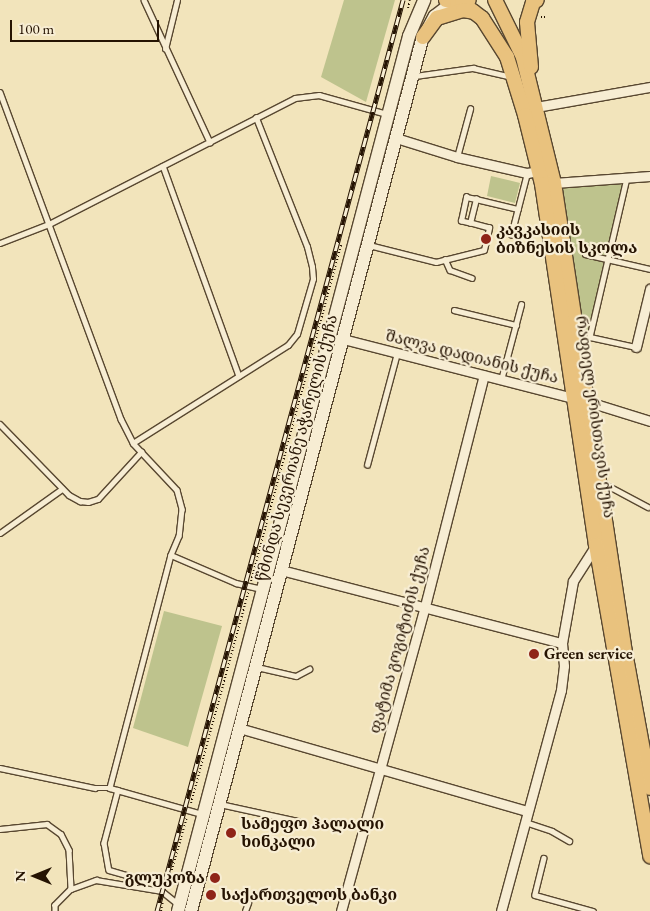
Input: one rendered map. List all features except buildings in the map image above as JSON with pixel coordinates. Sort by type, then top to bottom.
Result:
[{"type":"main road","points":[[532,90],[527,22],[533,2],[537,0]]},
{"type":"main road","name":"რაფიელ ერისთავის ქუჩა","points":[[458,1],[480,16],[494,32],[514,78],[574,399],[596,545],[650,856]]},
{"type":"main road","name":"წმინდა სევერიანე აჭარელის ქუჩა","points":[[183,909],[219,804],[423,37],[435,16],[458,1]]},
{"type":"main road","points":[[423,37],[437,18],[463,10],[480,16],[486,5],[497,2]]},
{"type":"main road","name":"რაფიელ ერისთავის ქუჩა","points":[[497,2],[523,57],[554,183],[650,788]]},
{"type":"main road","points":[[417,3],[428,8],[435,16]]},
{"type":"main road","name":"წმინდა სევერიანე აჭარელის ქუჩა","points":[[183,909],[204,814],[417,3]]},
{"type":"street","points":[[536,107],[650,87]]},
{"type":"street","points":[[396,138],[457,157],[532,172]]},
{"type":"street","points":[[554,183],[650,176]]},
{"type":"street","points":[[636,347],[650,289]]},
{"type":"street","name":"შალვა დადიანის ქუჩა","points":[[343,339],[588,402],[650,421]]},
{"type":"street","name":"ფატიმა გოგიტიძის ქუჩა","points":[[341,911],[425,606],[484,375]]},
{"type":"street","points":[[501,911],[560,690],[564,666],[562,643],[573,581],[596,545]]},
{"type":"street","points":[[281,570],[562,643]]},
{"type":"street","points":[[239,728],[527,811]]},
{"type":"lane","points":[[144,0],[165,50],[210,142]]},
{"type":"lane","points":[[165,50],[177,0]]},
{"type":"lane","points":[[412,78],[422,74],[473,68],[514,78]]},
{"type":"lane","points":[[0,92],[133,443],[177,490],[182,509],[179,536],[171,555],[110,788]]},
{"type":"lane","points":[[0,243],[49,224],[295,98],[320,95],[388,114]]},
{"type":"lane","points":[[457,157],[470,108]]},
{"type":"lane","points":[[133,443],[288,345],[297,334],[313,280],[307,247],[256,118]]},
{"type":"lane","points":[[164,166],[239,376]]},
{"type":"lane","points":[[511,235],[518,209],[532,172]]},
{"type":"lane","points":[[627,178],[590,337],[636,347]]},
{"type":"lane","points":[[368,245],[436,262],[484,250],[489,228],[461,221],[466,197],[518,209]]},
{"type":"lane","points":[[470,223],[476,199]]},
{"type":"lane","points":[[585,254],[650,269]]},
{"type":"lane","points":[[445,259],[450,270],[472,278]]},
{"type":"lane","points":[[501,380],[521,305]]},
{"type":"lane","points":[[454,310],[516,325]]},
{"type":"lane","points":[[367,465],[397,353]]},
{"type":"lane","points":[[0,424],[62,489],[80,501],[88,502],[98,499],[141,452]]},
{"type":"lane","points":[[600,481],[648,507]]},
{"type":"lane","points":[[0,533],[62,489]]},
{"type":"lane","points":[[171,555],[263,590]]},
{"type":"lane","points":[[256,667],[296,676],[309,669]]},
{"type":"lane","points":[[0,768],[95,788],[110,788],[204,814]]},
{"type":"lane","points":[[118,790],[104,843],[109,870],[126,875]]},
{"type":"lane","points":[[219,804],[297,820]]},
{"type":"lane","points":[[524,822],[552,830],[569,840]]},
{"type":"lane","points":[[0,829],[32,824],[54,826],[69,850],[71,889]]},
{"type":"lane","points":[[544,858],[535,895],[593,911]]},
{"type":"lane","points":[[54,911],[55,905],[71,889],[96,880],[166,894],[183,909]]},
{"type":"lane","points":[[245,911],[248,903]]},
{"type":"path","points":[[405,17],[417,3]]},
{"type":"path","points":[[161,911],[343,239]]},
{"type":"green space","points":[[344,0],[395,0],[366,102],[321,77]]},
{"type":"green space","points":[[491,176],[520,183],[515,203],[487,196]]},
{"type":"green space","points":[[627,178],[590,337],[579,342],[554,183]]},
{"type":"green space","points":[[164,611],[222,626],[188,747],[133,728]]},
{"type":"railway","points":[[157,911],[403,0]]},
{"type":"place","name":"კავკასიის ბიზნესის სკოლა","points":[[486,239]]},
{"type":"place","name":"Green service","points":[[534,654]]},
{"type":"place","name":"სამეფო ჰალალი ხინკალი","points":[[231,833]]},
{"type":"place","name":"გლუკოზა","points":[[215,878]]},
{"type":"place","name":"საქართველოს ბანკი","points":[[211,895]]}]
